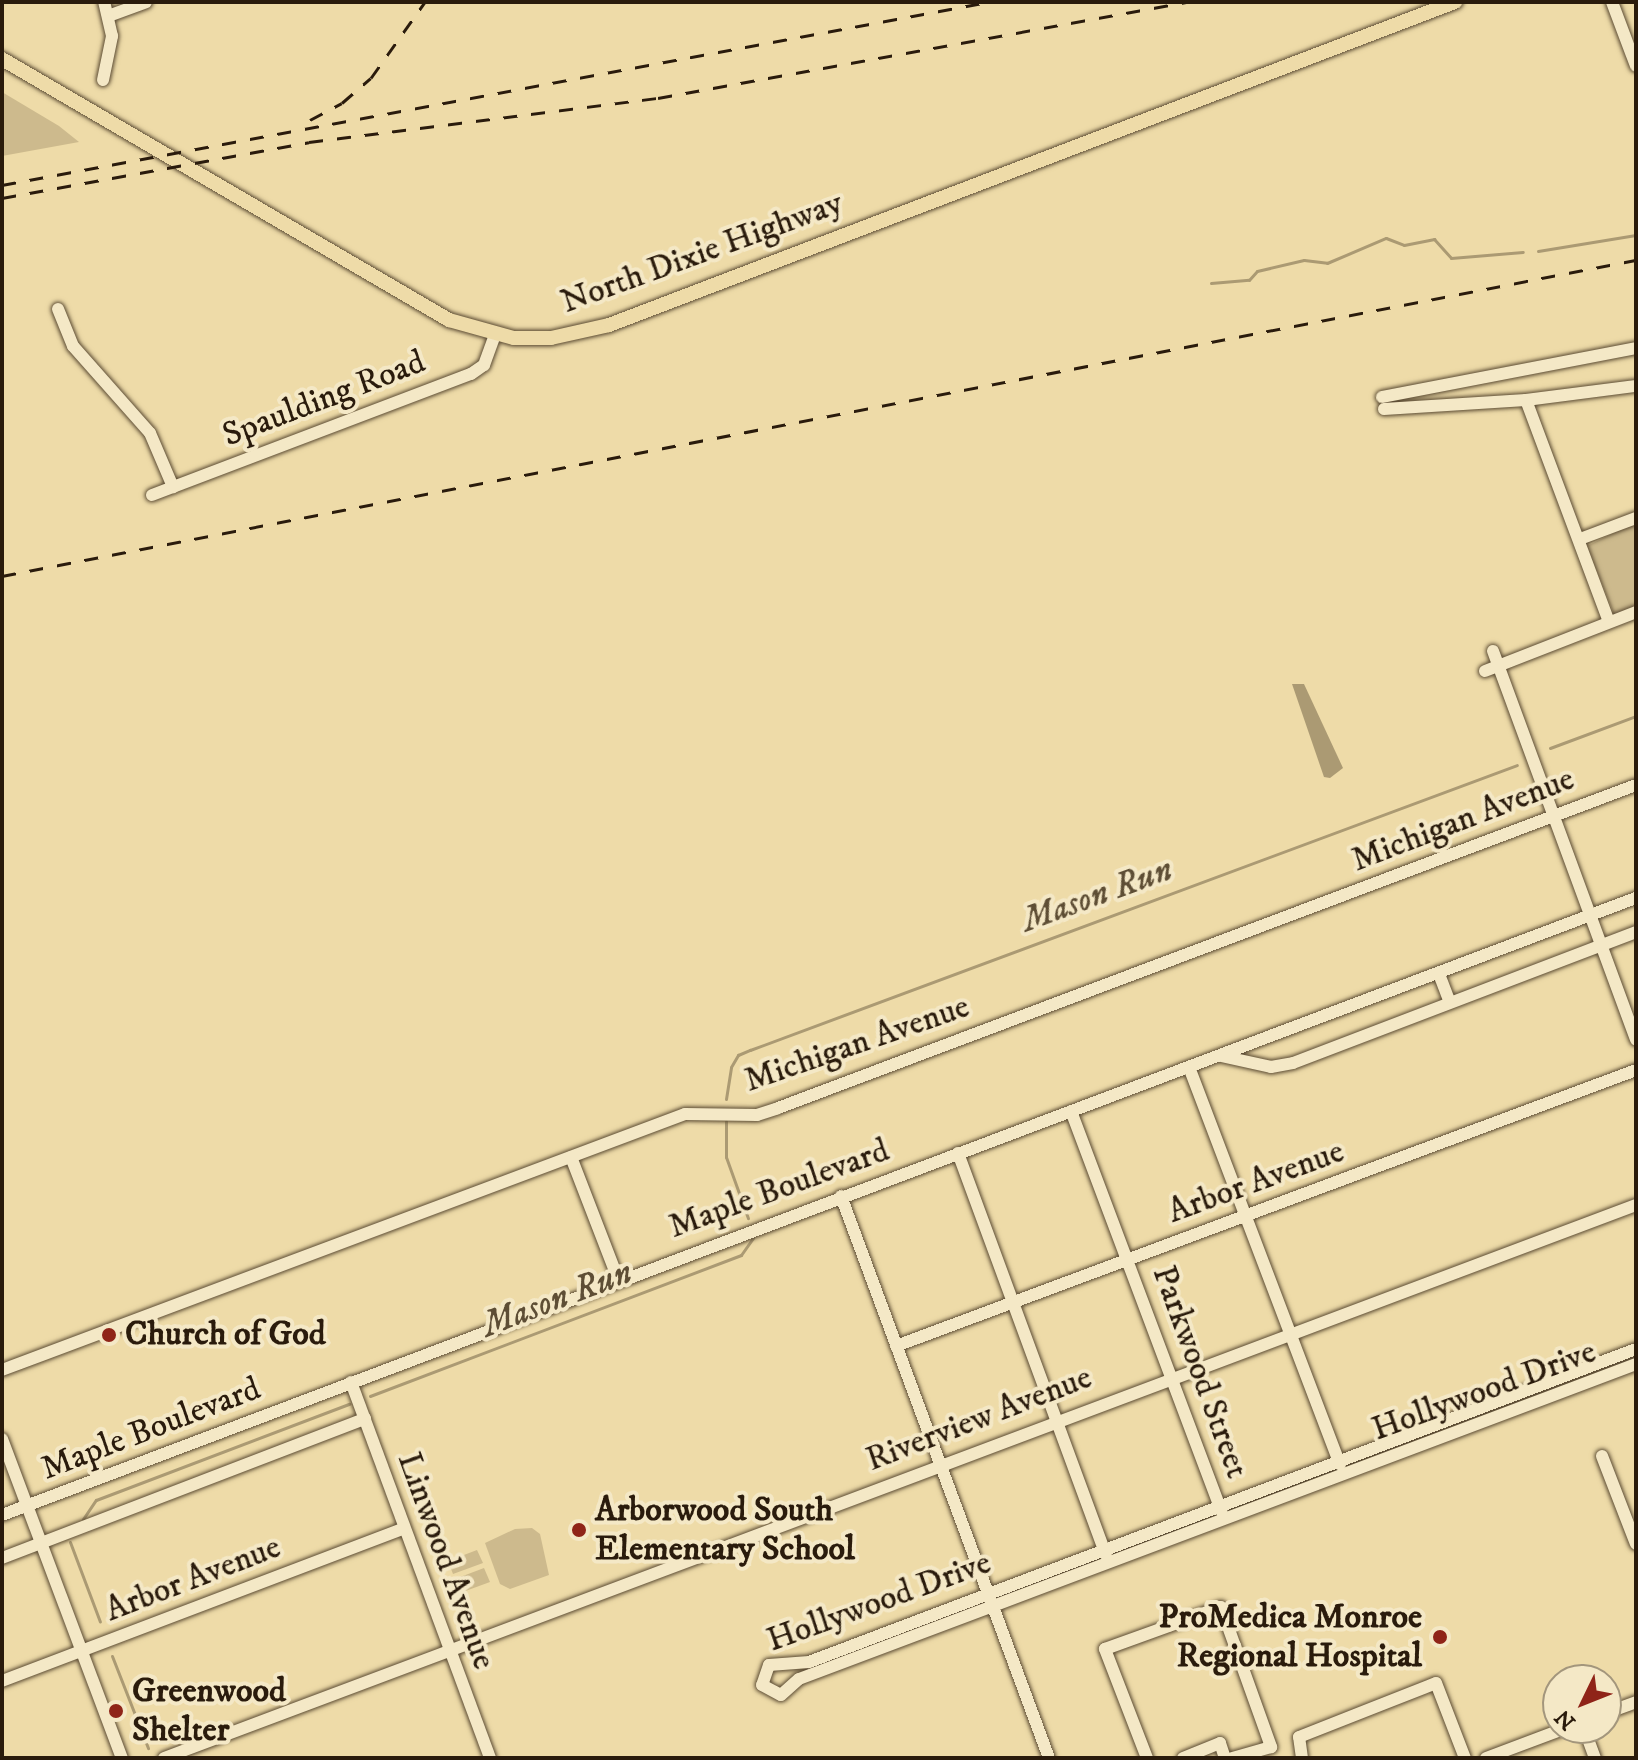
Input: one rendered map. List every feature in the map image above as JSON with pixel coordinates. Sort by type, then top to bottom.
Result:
[{"type":"main road","name":"North Dixie Highway","points":[[2,59],[430,310],[495,335],[551,338],[609,325],[1455,2]]},
{"type":"street","points":[[103,80],[111,55],[111,15],[104,2]]},
{"type":"street","points":[[111,15],[146,2]]},
{"type":"street","points":[[1612,2],[1636,66]]},
{"type":"street","points":[[58,309],[73,346],[150,433],[173,487]]},
{"type":"street","name":"Spaulding Road","points":[[152,495],[471,374],[484,365],[495,335]]},
{"type":"street","points":[[1383,403],[1636,348]]},
{"type":"street","points":[[1400,400],[1526,400],[1636,386]]},
{"type":"street","points":[[1526,400],[1609,622]]},
{"type":"street","points":[[1580,539],[1636,518]]},
{"type":"street","points":[[1485,671],[1636,612]]},
{"type":"street","points":[[1493,651],[1636,1039]]},
{"type":"street","name":"Michigan Avenue","points":[[2,1370],[685,1114],[757,1115],[778,1108],[1636,785]]},
{"type":"street","name":"Maple Boulevard","points":[[2,1515],[618,1279],[1636,898]]},
{"type":"street","points":[[1218,1056],[1271,1067],[1636,932]]},
{"type":"street","points":[[1439,974],[1450,1002]]},
{"type":"street","points":[[1256,1042],[1271,1067]]},
{"type":"street","points":[[1189,1067],[1343,1473]]},
{"type":"street","name":"Arbor Avenue","points":[[896,1346],[1013,1299],[1245,1217],[1636,1070]]},
{"type":"street","name":"Parkwood Street","points":[[1071,1111],[1174,1375],[1225,1519]]},
{"type":"street","points":[[958,1153],[1106,1556]]},
{"type":"street","points":[[571,1157],[618,1279]]},
{"type":"street","points":[[841,1196],[1049,1758]]},
{"type":"street","name":"Riverview Avenue","points":[[164,1758],[1174,1375],[1636,1205]]},
{"type":"street","name":"Hollywood Drive","points":[[990,1600],[809,1662],[769,1665],[762,1685],[781,1695],[799,1679],[1106,1556],[1220,1505],[1636,1349]]},
{"type":"street","name":"Hollywood Drive","points":[[1106,1556],[1225,1519],[1636,1364]]},
{"type":"street","name":"Linwood Avenue","points":[[351,1382],[447,1650],[490,1758]]},
{"type":"street","name":"Maple Boulevard","points":[[2,1558],[365,1419]]},
{"type":"street","points":[[2,1439],[122,1758]]},
{"type":"street","points":[[1602,1456],[1636,1544]]},
{"type":"street","name":"Arbor Avenue","points":[[2,1681],[404,1528]]},
{"type":"street","points":[[1147,1758],[1105,1649],[1221,1607],[1271,1747],[1232,1758]]},
{"type":"street","points":[[1302,1758],[1299,1737],[1436,1683],[1465,1758]]},
{"type":"street","points":[[1486,1758],[1542,1737]]},
{"type":"street","points":[[1183,1758],[1206,1753],[1220,1743],[1225,1758]]},
{"type":"shaded area","points":[[2,92],[59,126],[79,142],[2,156]]},
{"type":"shaded area","points":[[1630,525],[1636,527],[1636,609],[1614,614],[1587,546]]},
{"type":"shaded area","points":[[1292,684],[1304,684],[1343,768],[1330,778],[1324,777]]},
{"type":"shaded area","points":[[532,1528],[540,1534],[549,1575],[510,1589],[500,1584],[485,1543],[515,1529]]},
{"type":"shaded area","points":[[477,1550],[483,1563],[453,1574],[448,1561]]},
{"type":"shaded area","points":[[484,1568],[490,1582],[460,1593],[455,1579]]},
{"type":"waterway","points":[[1538,251],[1636,235]]},
{"type":"waterway","points":[[1211,283],[1249,280],[1257,271],[1304,260],[1327,263],[1386,238],[1404,245],[1434,239],[1451,258],[1523,252]]},
{"type":"waterway","name":"Mason Run","points":[[1550,748],[1636,716]]},
{"type":"waterway","name":"Mason Run","points":[[726,1099],[731,1067],[738,1055],[1517,765]]},
{"type":"waterway","name":"Mason Run","points":[[726,1121],[726,1157],[748,1218]]},
{"type":"waterway","name":"Mason Run","points":[[370,1396],[741,1255],[753,1238]]},
{"type":"waterway","name":"Mason Run","points":[[83,1519],[96,1500],[349,1404]]},
{"type":"waterway","name":"Mason Run","points":[[70,1542],[100,1622]]},
{"type":"waterway","name":"Mason Run","points":[[112,1656],[148,1748]]},
{"type":"railway","points":[[310,120],[342,103],[371,78],[425,2]]},
{"type":"railway","points":[[2,185],[988,2]]},
{"type":"railway","points":[[2,198],[309,142],[658,98],[1186,2]]},
{"type":"railway","points":[[2,576],[1636,260]]},
{"type":"place","name":"Church of God","points":[[109,1335]]},
{"type":"place","name":"Arborwood South Elementary School","points":[[579,1530]]},
{"type":"place","name":"ProMedica Monroe Regional Hospital","points":[[1440,1637]]},
{"type":"place","name":"Greenwood Shelter","points":[[116,1711]]}]
